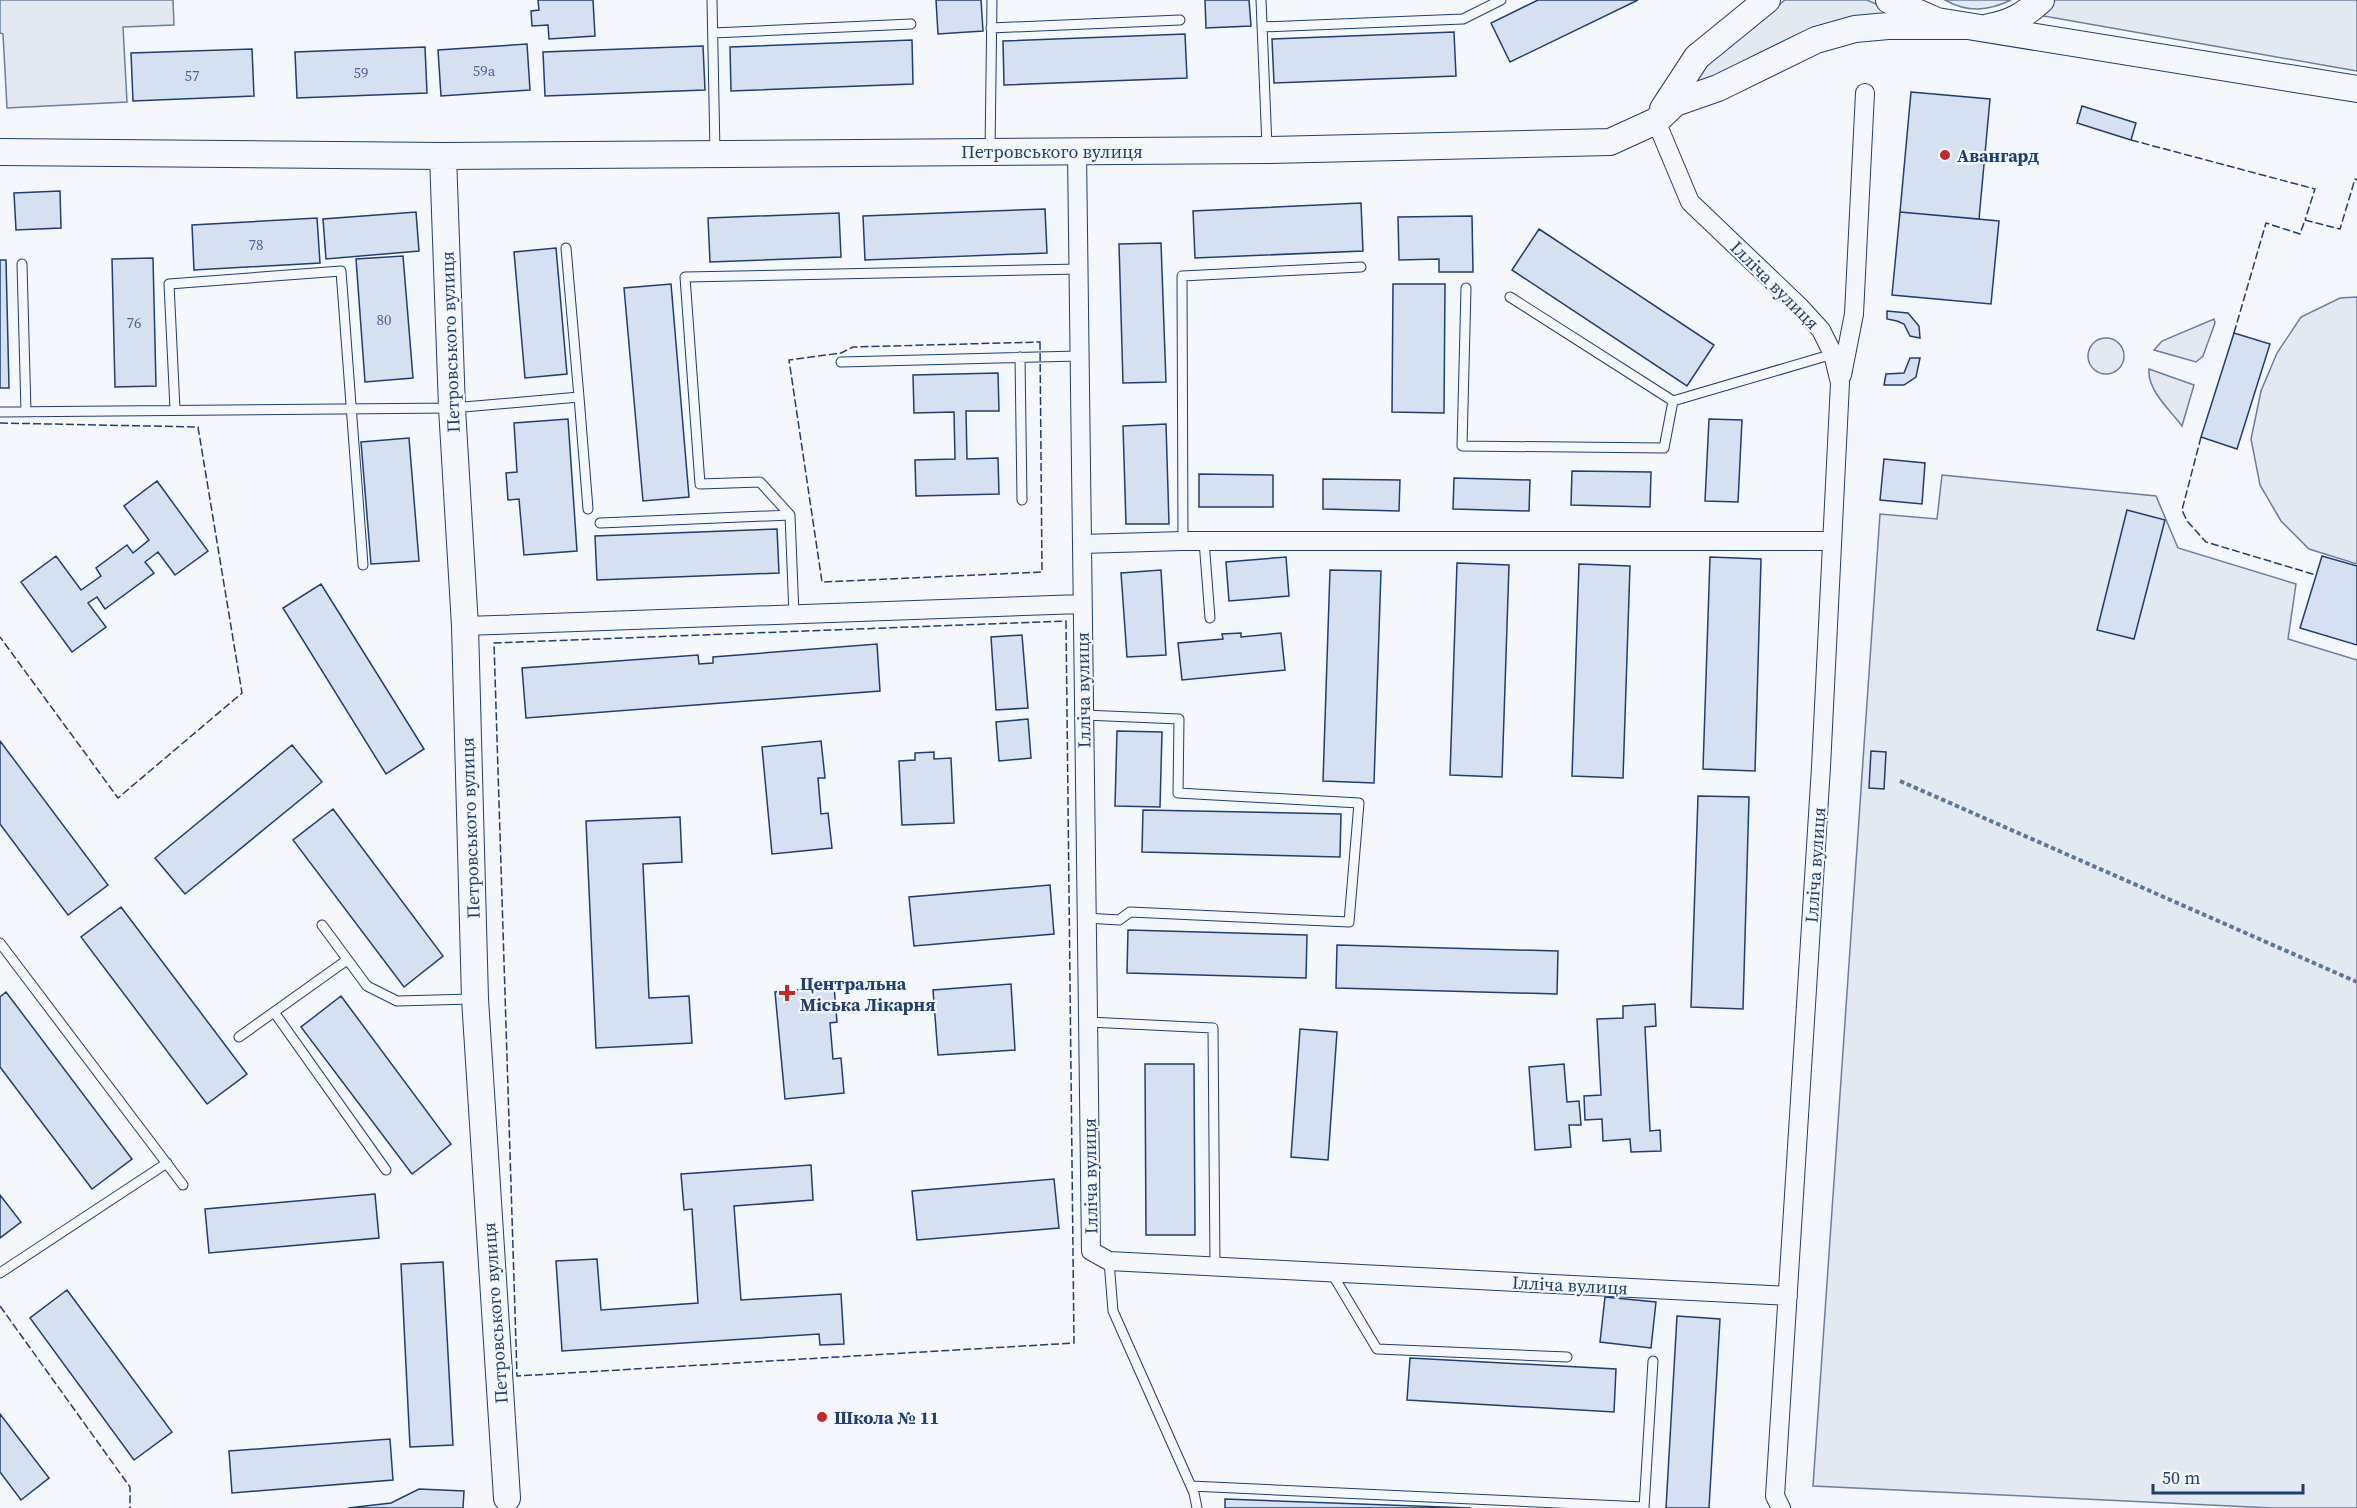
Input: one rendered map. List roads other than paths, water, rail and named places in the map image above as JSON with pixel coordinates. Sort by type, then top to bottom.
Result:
[{"type":"main road","points":[[1656,120],[1697,57],[1767,0]]},
{"type":"main road","points":[[1889,0],[1938,21],[1964,26],[2357,89]]},
{"type":"main road","points":[[1921,0],[1939,16],[1964,26],[1985,28],[2006,24],[2025,14],[2041,0]]},
{"type":"main road","name":"Петровського вулиця","points":[[0,152],[443,156],[1267,150],[1610,142],[1656,120],[1675,103],[1718,88],[1816,40],[1836,33],[1888,26],[1964,26]]},
{"type":"main road","name":"Петровського вулиця","points":[[443,156],[452,408],[465,626],[475,999],[508,1503]]},
{"type":"street","points":[[1840,383],[1854,314],[1865,93]]},
{"type":"street","name":"Ілліча вулиця","points":[[1656,120],[1690,202],[1821,330],[1833,354],[1840,383],[1821,767],[1775,1496],[1780,1508]]},
{"type":"street","name":"Ілліча вулиця","points":[[1077,152],[1091,1251],[1109,1261],[1788,1296]]},
{"type":"street","points":[[1082,544],[1183,541],[1831,541]]},
{"type":"street","points":[[465,626],[1083,604]]},
{"type":"lane","points":[[712,0],[715,154]]},
{"type":"lane","points":[[990,151],[992,0]]},
{"type":"lane","points":[[1261,0],[1267,150]]},
{"type":"lane","points":[[1262,27],[1463,19],[1501,0]]},
{"type":"lane","points":[[991,28],[1180,20]]},
{"type":"lane","points":[[713,33],[911,24]]},
{"type":"lane","points":[[566,248],[588,509]]},
{"type":"lane","points":[[22,264],[26,412]]},
{"type":"lane","points":[[1183,541],[1182,276],[1361,267]]},
{"type":"lane","points":[[794,615],[790,515],[760,482],[700,484],[685,278],[1079,269]]},
{"type":"lane","points":[[175,410],[169,284],[341,271],[363,565]]},
{"type":"lane","points":[[1466,288],[1462,446],[1664,448],[1673,401]]},
{"type":"lane","points":[[1510,297],[1673,401],[1833,354]]},
{"type":"lane","points":[[841,362],[1080,356]]},
{"type":"lane","points":[[1020,357],[1022,500]]},
{"type":"lane","points":[[0,412],[452,408],[579,397]]},
{"type":"lane","points":[[600,523],[790,515]]},
{"type":"lane","points":[[1204,541],[1210,618]]},
{"type":"lane","points":[[1083,715],[1179,719],[1178,793],[1359,803],[1349,922],[1130,912],[1119,920],[1086,918]]},
{"type":"lane","points":[[322,925],[367,986],[397,1001],[475,999]]},
{"type":"lane","points":[[0,943],[183,1185]]},
{"type":"lane","points":[[239,1037],[347,960]]},
{"type":"lane","points":[[274,1012],[386,1170]]},
{"type":"lane","points":[[1088,1022],[1213,1028],[1215,1266]]},
{"type":"lane","points":[[0,1273],[167,1163]]},
{"type":"lane","points":[[1109,1261],[1113,1311],[1191,1486],[1197,1508]]},
{"type":"lane","points":[[1331,1272],[1377,1349],[1568,1357]]},
{"type":"lane","points":[[1191,1486],[1644,1508],[1653,1361]]},
{"type":"place","name":"Авангард","points":[[1945,155]]},
{"type":"place","name":"Центральна Міська Лікарня","points":[[787,993]]},
{"type":"place","name":"Школа № 11","points":[[822,1417]]}]
